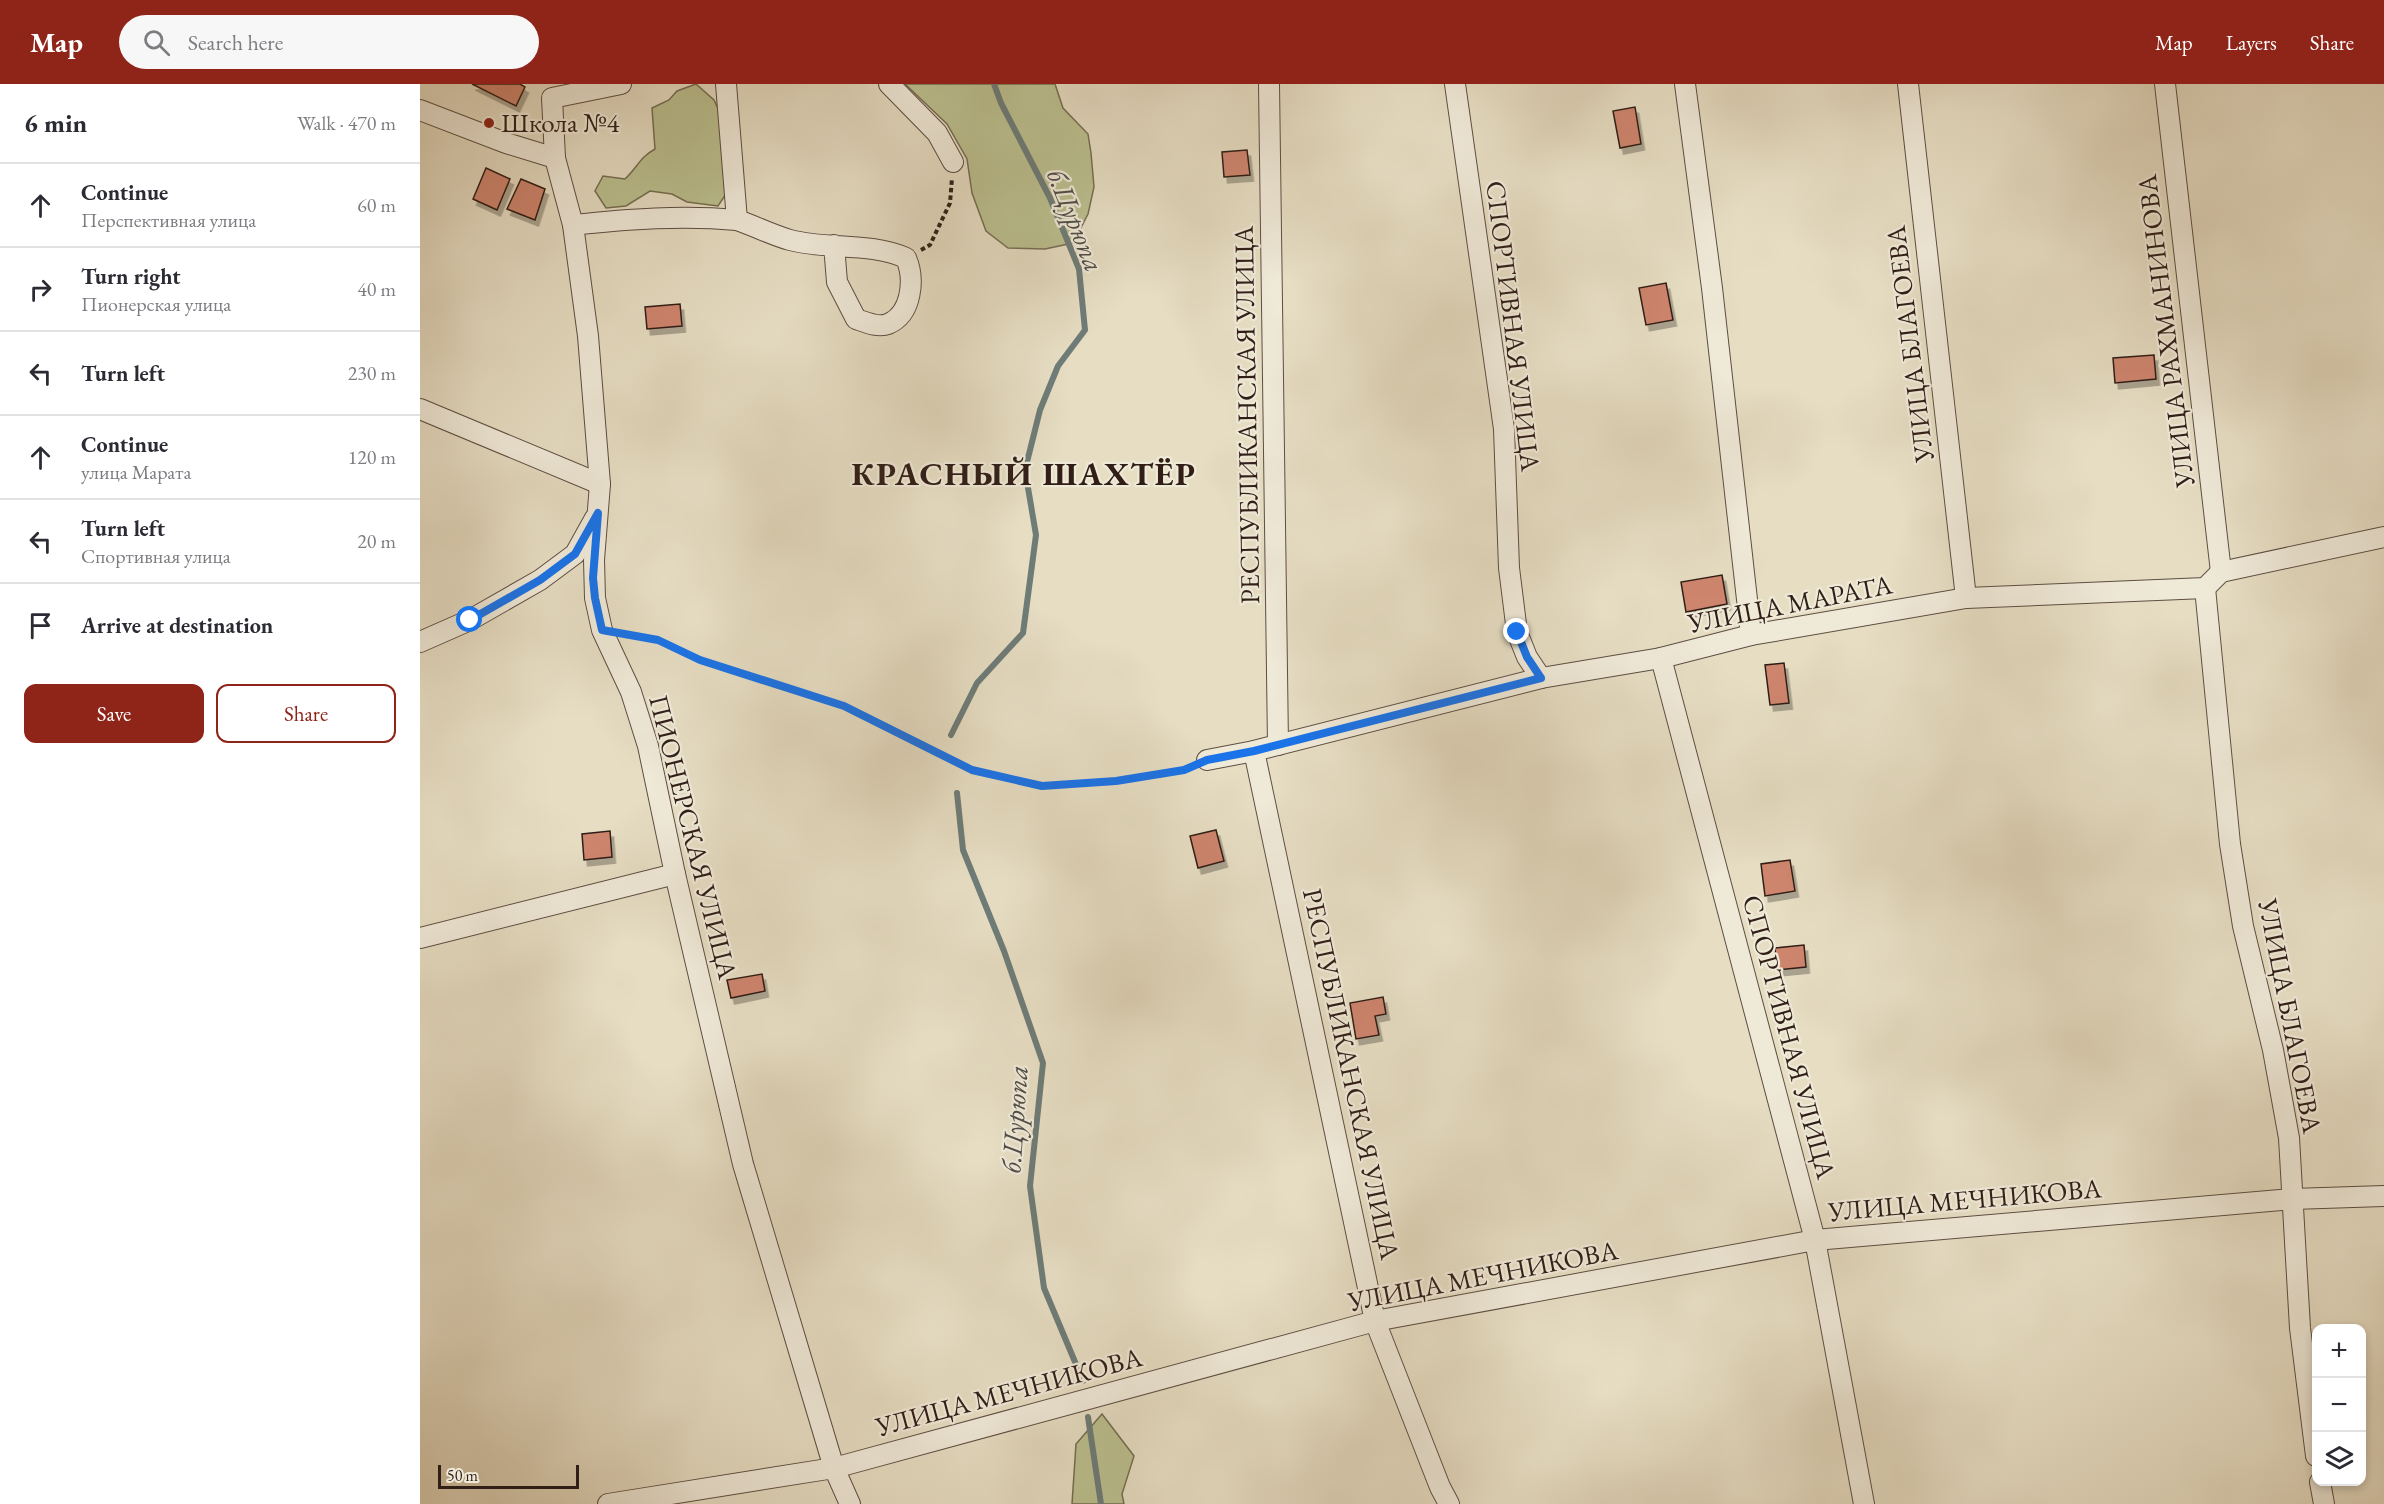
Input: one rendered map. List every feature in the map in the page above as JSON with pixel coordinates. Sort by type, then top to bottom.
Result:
[{"type":"street","name":"ПИОНЕРСКАЯ УЛИЦА","points":[[621,84],[554,91],[555,158],[573,225],[588,336],[600,484],[593,578],[595,598],[602,630],[631,692],[648,747],[675,874],[743,1164],[834,1468],[850,1504]]},
{"type":"street","points":[[726,84],[737,220]]},
{"type":"street","points":[[889,84],[937,133],[953,162]]},
{"type":"street","name":"РЕСПУБЛИКАНСКАЯ УЛИЦА","points":[[1269,84],[1278,745]]},
{"type":"street","name":"СПОРТИВНАЯ УЛИЦА","points":[[1455,84],[1504,429],[1509,568],[1517,632],[1527,657],[1541,678]]},
{"type":"street","points":[[1685,84],[1712,288],[1751,635]]},
{"type":"street","name":"УЛИЦА БЛАГОЕВА","points":[[1908,84],[1966,598]]},
{"type":"street","name":"УЛИЦА РАХМАНИНОВА","points":[[2165,84],[2221,572]]},
{"type":"street","points":[[420,110],[506,143],[555,158]]},
{"type":"street","points":[[573,225],[696,216],[737,220],[791,240],[834,245],[895,253],[906,258],[910,267],[910,285],[905,311],[888,324],[876,325],[856,319],[837,282],[834,245]]},
{"type":"street","points":[[420,409],[600,484]]},
{"type":"street","points":[[420,642],[470,620],[540,580],[575,554],[598,513]]},
{"type":"street","points":[[2205,588],[2221,572],[2384,537]]},
{"type":"street","name":"УЛИЦА МАРАТА","points":[[1207,760],[1254,751],[1541,678],[1661,658],[1751,635],[1966,598],[2205,588]]},
{"type":"street","name":"УЛИЦА БЛАГОЕВА","points":[[2205,588],[2230,844],[2244,926],[2277,1069],[2289,1138],[2300,1328],[2313,1432]]},
{"type":"street","name":"СПОРТИВНАЯ УЛИЦА","points":[[1661,658],[1815,1240],[1864,1504]]},
{"type":"street","name":"РЕСПУБЛИКАНСКАЯ УЛИЦА","points":[[1254,751],[1376,1321],[1440,1487],[1449,1504]]},
{"type":"street","points":[[420,938],[675,874]]},
{"type":"street","name":"УЛИЦА МЕЧНИКОВА","points":[[608,1504],[834,1468],[1376,1321],[1815,1240],[2292,1199],[2384,1196]]},
{"type":"street","points":[[2321,1486],[2324,1504]]},
{"type":"path","points":[[906,258],[930,245],[950,203],[953,162]]},
{"type":"path","points":[[602,630],[658,640],[700,660],[844,706],[972,770],[1042,786],[1128,780],[1184,770],[1207,760]]},
{"type":"green space","points":[[696,84],[714,100],[723,119],[726,194],[718,206],[687,202],[672,194],[650,191],[626,206],[606,208],[595,191],[603,176],[625,179],[642,159],[655,149],[652,108],[669,100],[677,91]]},
{"type":"green space","points":[[905,84],[1055,84],[1063,108],[1088,134],[1091,153],[1094,187],[1088,214],[1073,243],[1045,249],[1008,248],[986,231],[972,193],[967,159],[947,124]]},
{"type":"green space","points":[[1102,1414],[1134,1456],[1122,1494],[1124,1504],[1072,1504],[1076,1444]]},
{"type":"building","points":[[472,84],[520,84],[525,87],[516,106]]},
{"type":"building","points":[[1635,107],[1641,144],[1620,148],[1613,111]]},
{"type":"building","points":[[1247,150],[1250,175],[1224,177],[1222,152]]},
{"type":"building","points":[[486,168],[510,179],[497,210],[473,199]]},
{"type":"building","points":[[521,179],[545,189],[535,220],[507,209]]},
{"type":"building","points":[[1666,283],[1673,320],[1646,325],[1639,288]]},
{"type":"building","points":[[680,304],[682,326],[647,329],[645,307]]},
{"type":"building","points":[[2154,355],[2156,379],[2115,383],[2113,358]]},
{"type":"building","points":[[1722,575],[1727,604],[1686,612],[1681,582]]},
{"type":"building","points":[[1784,663],[1789,703],[1770,705],[1765,665]]},
{"type":"building","points":[[1216,830],[1224,861],[1198,868],[1190,836]]},
{"type":"building","points":[[610,831],[612,857],[584,860],[582,834]]},
{"type":"building","points":[[1790,860],[1795,891],[1765,896],[1761,864]]},
{"type":"building","points":[[1804,945],[1806,967],[1777,970],[1775,948]]},
{"type":"building","points":[[762,974],[765,991],[731,998],[727,980]]},
{"type":"building","points":[[1383,997],[1386,1014],[1375,1016],[1379,1035],[1356,1039],[1350,1003]]},
{"type":"waterway","name":"б.Цурюпа","points":[[951,735],[977,683],[1023,633],[1036,535],[1025,470],[1040,410],[1058,366],[1085,330],[1079,269],[1050,198],[1001,103],[994,84]]},
{"type":"waterway","name":"б.Цурюпа","points":[[957,793],[963,850],[1004,951],[1043,1063],[1030,1186],[1044,1288],[1083,1381]]},
{"type":"waterway","name":"б.Цурюпа","points":[[1088,1417],[1101,1504]]},
{"type":"place","name":"Школа №4","points":[[489,123]]},
{"type":"district","name":"КРАСНЫЙ ШАХТЁР","points":[[1024,473]]},
{"type":"route","points":[[470,620],[540,580],[575,554],[598,513],[593,578],[602,630],[658,640],[700,660],[844,706],[972,770],[1042,786],[1116,781],[1184,770],[1214,758],[1254,751],[1541,678],[1527,657],[1517,632]]}]
